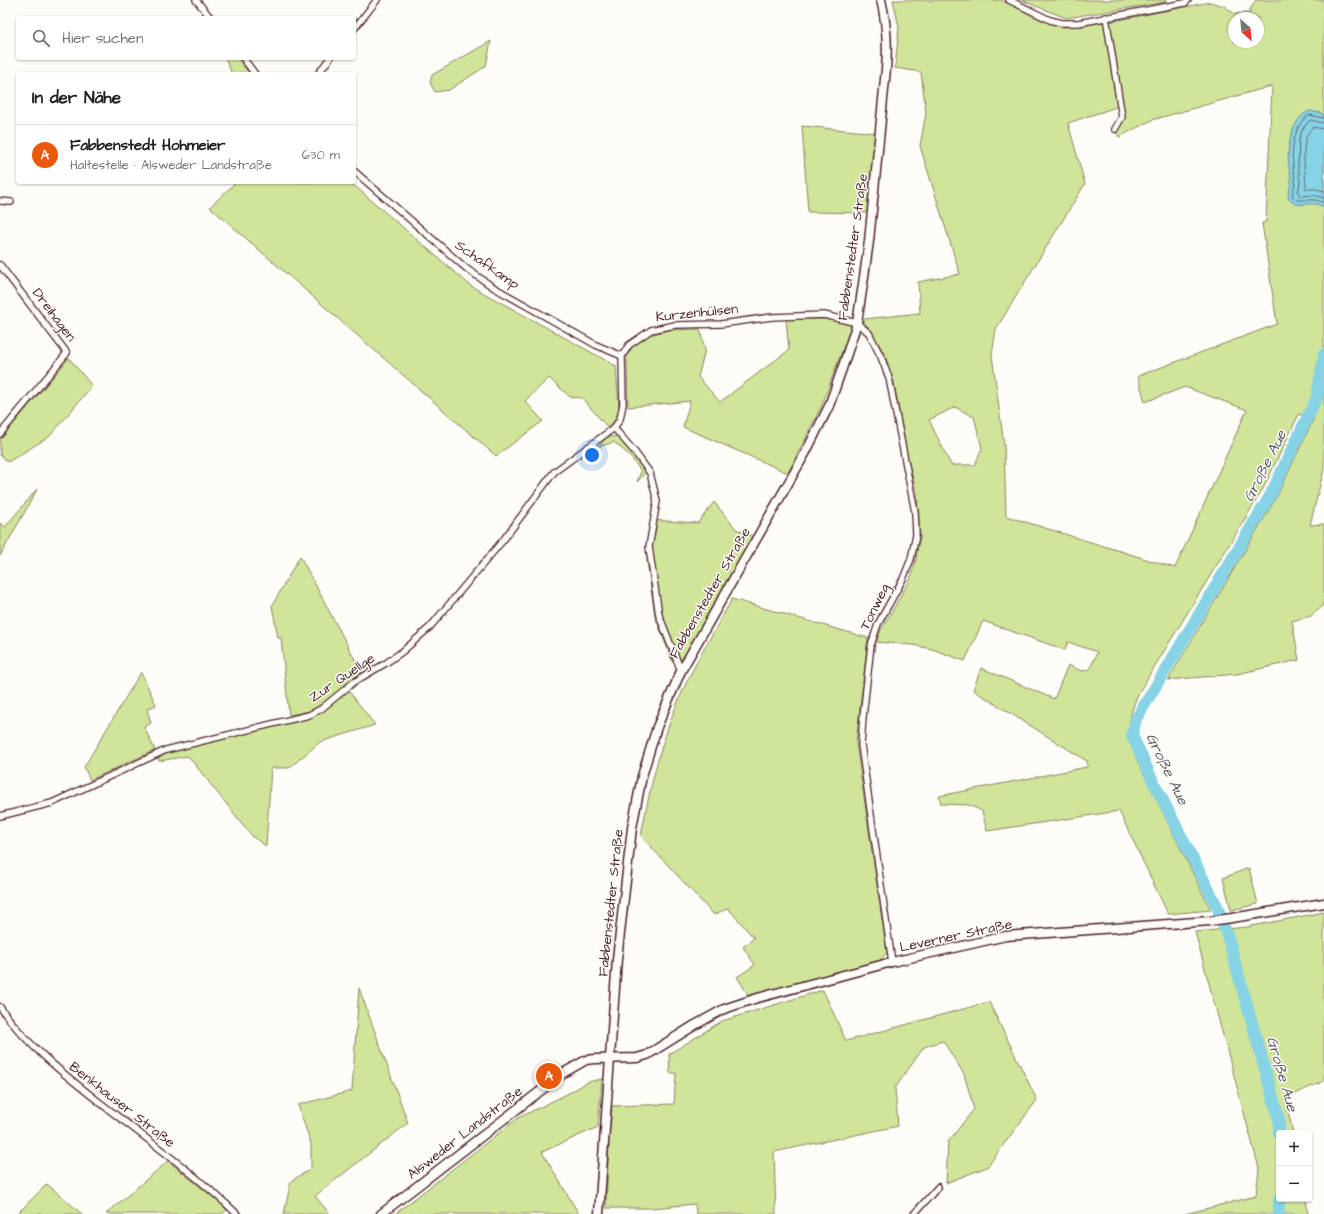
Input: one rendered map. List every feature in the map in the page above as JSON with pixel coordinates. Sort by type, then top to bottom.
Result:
[{"type":"street","points":[[196,0],[209,16]]},
{"type":"street","points":[[356,26],[377,0]]},
{"type":"street","name":"Fabbenstedter Straße","points":[[599,1214],[617,959],[632,828],[644,769],[657,727],[681,671],[809,445],[829,406],[857,323],[869,241],[888,43],[885,15],[881,0]]},
{"type":"street","points":[[1009,0],[1050,20],[1062,23],[1078,23],[1185,3],[1188,0]]},
{"type":"street","points":[[1106,17],[1122,117],[1115,129]]},
{"type":"street","points":[[244,60],[254,72]]},
{"type":"street","points":[[320,72],[328,60]]},
{"type":"street","name":"Schafkamp","points":[[356,173],[474,274],[492,287],[589,341],[622,356]]},
{"type":"street","points":[[0,201],[11,202]]},
{"type":"street","name":"Dreihagen","points":[[0,265],[68,353],[0,434]]},
{"type":"street","name":"Kurzenhülsen","points":[[622,356],[629,345],[651,330],[675,325],[721,324],[772,316],[824,315],[857,323]]},
{"type":"street","name":"Tonweg","points":[[857,323],[869,333],[881,357],[889,378],[915,512],[916,535],[911,559],[903,579],[878,624],[871,645],[862,717],[861,745],[892,962]]},
{"type":"street","points":[[622,356],[624,404],[620,419],[614,428],[634,451],[650,473],[657,501],[649,547],[659,615],[681,671]]},
{"type":"street","name":"Zur Quellge","points":[[0,816],[52,803],[166,750],[309,715],[321,709],[354,682],[386,663],[402,651],[430,626],[504,539],[554,472],[614,428]]},
{"type":"street","name":"Leverner Straße","points":[[610,1059],[637,1058],[647,1055],[724,1009],[892,962],[1006,936],[1232,918],[1324,903]]},
{"type":"street","name":"Benkhauser Straße","points":[[0,1007],[10,1022],[57,1069],[208,1187],[237,1214]]},
{"type":"street","name":"Alsweder Landstraße","points":[[381,1214],[565,1072],[586,1060],[610,1059]]},
{"type":"street","points":[[914,1214],[938,1187]]},
{"type":"green space","points":[[893,0],[1001,0],[1044,21],[1064,27],[1082,26],[1105,21],[1119,106],[1068,123],[1085,184],[996,329],[992,355],[1004,445],[1006,516],[1175,568],[1247,410],[1185,387],[1145,402],[1138,376],[1277,324],[1262,223],[1266,222],[1272,86],[1152,120],[1119,137],[1116,132],[1123,118],[1109,22],[1210,2],[1224,6],[1232,12],[1228,12],[1228,48],[1264,48],[1264,12],[1249,11],[1256,0],[1324,0],[1324,469],[1310,525],[1324,524],[1324,605],[1311,616],[1292,621],[1299,660],[1237,674],[1168,680],[1276,498],[1314,418],[1299,414],[1262,491],[1139,692],[1130,719],[1131,743],[1138,762],[1211,910],[1168,914],[1119,811],[987,831],[982,811],[969,805],[941,804],[939,796],[1087,767],[1087,761],[973,690],[981,668],[1054,699],[1068,665],[1082,671],[1090,669],[1097,652],[1068,642],[1065,650],[983,621],[965,661],[932,649],[913,645],[876,642],[881,630],[910,580],[920,536],[917,493],[909,464],[894,383],[885,355],[864,322],[864,319],[920,313],[918,282],[960,274],[920,146],[926,113],[921,72],[895,68],[899,27]],"holes":[[[955,407],[974,417],[982,448],[975,465],[951,465],[929,420]]]},
{"type":"green space","points":[[1021,0],[1166,0],[1166,2],[1066,18]]},
{"type":"green space","points":[[491,41],[486,66],[449,90],[435,92],[430,83],[432,75]]},
{"type":"green space","points":[[226,60],[239,60],[248,72],[231,72]]},
{"type":"green space","points":[[802,126],[877,133],[869,213],[808,212]]},
{"type":"green space","points":[[234,184],[352,184],[471,286],[616,366],[619,410],[615,420],[608,428],[582,398],[570,397],[549,378],[525,401],[543,421],[496,456],[210,207]]},
{"type":"green space","points":[[786,319],[825,319],[852,325],[821,407],[788,473],[683,427],[690,401],[628,407],[627,357],[631,348],[649,335],[669,330],[700,329],[705,350],[698,377],[720,402],[789,350]]},
{"type":"green space","points":[[69,358],[92,386],[50,436],[8,462],[0,455],[0,440]]},
{"type":"green space","points":[[617,436],[632,452],[646,472],[637,482],[641,471],[629,455],[614,442],[598,447],[607,437]]},
{"type":"green space","points":[[38,488],[0,556],[0,523],[5,527]]},
{"type":"green space","points":[[714,502],[736,529],[754,537],[681,663],[673,663],[655,616],[647,561],[647,547],[651,520],[698,523]]},
{"type":"green space","points":[[300,556],[362,673],[323,703],[310,711],[289,715],[281,638],[278,638],[272,606]]},
{"type":"green space","points":[[732,599],[868,638],[856,743],[887,953],[879,961],[749,996],[737,977],[755,965],[743,947],[754,938],[728,908],[714,915],[641,836],[648,799],[669,725],[694,667]]},
{"type":"green space","points":[[141,672],[156,705],[147,709],[151,723],[144,727],[155,750],[90,780],[84,767]]},
{"type":"green space","points":[[348,690],[375,725],[320,742],[289,768],[271,768],[266,846],[253,837],[188,756],[159,761],[157,756],[166,751],[309,717]]},
{"type":"green space","points":[[1249,868],[1258,904],[1231,910],[1223,878]]},
{"type":"green space","points":[[1324,912],[1324,1081],[1285,1098],[1292,1130],[1276,1130],[1276,1202],[1306,1202],[1308,1214],[1185,1214],[1256,1196],[1259,1168],[1195,932],[1247,927]]},
{"type":"green space","points":[[359,988],[408,1123],[315,1196],[330,1214],[284,1214],[291,1181],[311,1169],[311,1144],[298,1105],[352,1091]]},
{"type":"green space","points":[[823,990],[846,1041],[989,1002],[1037,1100],[987,1167],[946,1183],[948,1142],[974,1109],[964,1074],[943,1041],[924,1047],[895,1088],[898,1126],[774,1152],[776,1214],[696,1214],[695,1204],[652,1208],[606,1208],[609,1135],[612,1106],[674,1104],[676,1073],[670,1073],[669,1054],[722,1021]]},
{"type":"green space","points":[[602,1079],[598,1127],[542,1152],[579,1214],[395,1214],[518,1118],[588,1082]]},
{"type":"green space","points":[[168,1161],[228,1209],[222,1214],[106,1214]]},
{"type":"green space","points":[[47,1184],[82,1214],[17,1214]]},
{"type":"water","points":[[1309,111],[1321,113],[1324,116],[1324,207],[1316,204],[1293,203],[1288,198],[1291,184],[1288,160],[1289,143],[1298,121]]},
{"type":"waterway","name":"Große Aue","points":[[1279,1130],[1279,1119],[1228,938],[1217,906],[1151,777],[1132,735],[1136,719],[1270,496],[1317,397],[1324,354]]},
{"type":"waterway","name":"Große Aue","points":[[1279,1202],[1279,1214]]},
{"type":"place","name":"Fabbenstedt Hohmeier","points":[[549,1076]]}]
